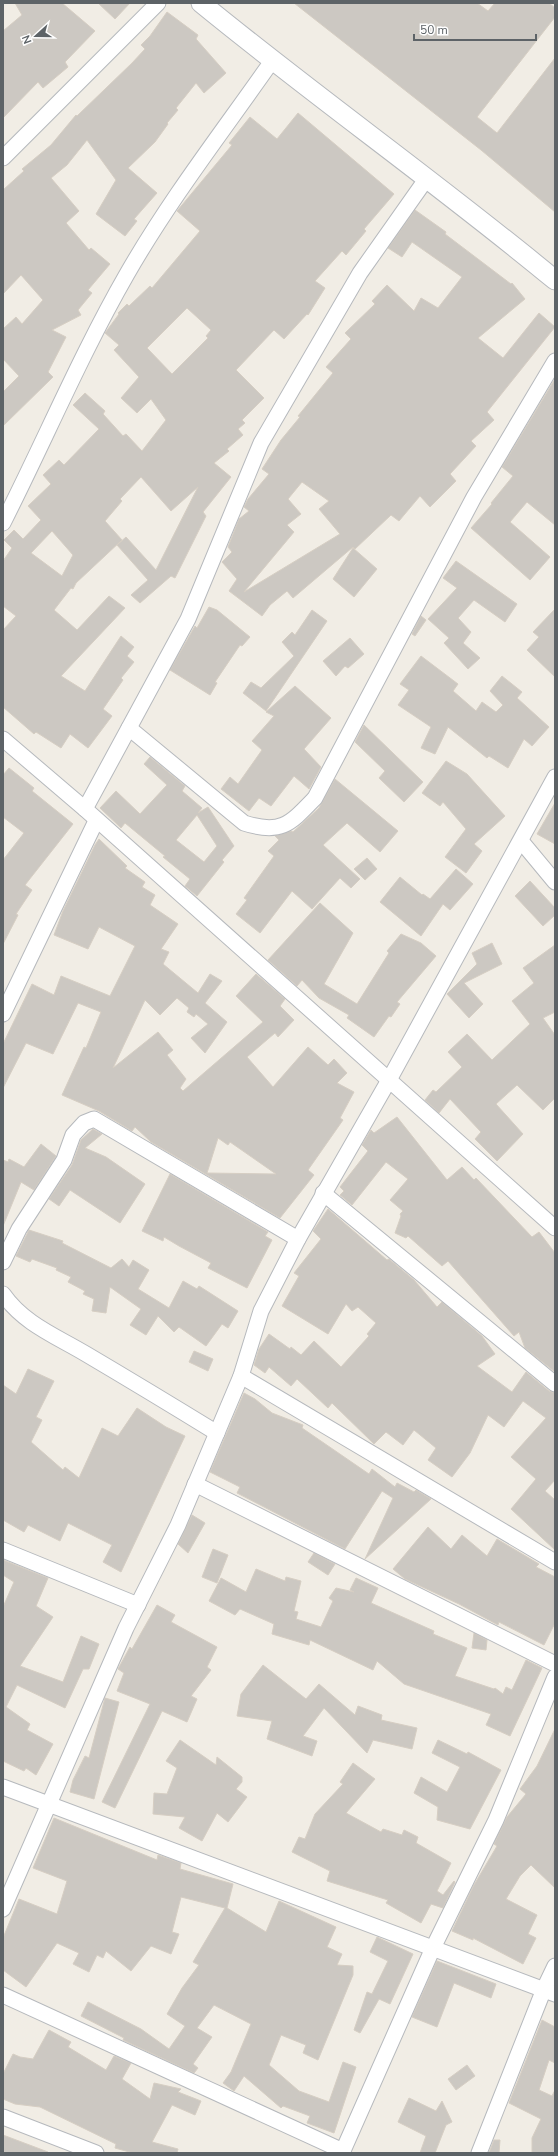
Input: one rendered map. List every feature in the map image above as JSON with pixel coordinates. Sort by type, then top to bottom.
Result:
[{"type":"street","points":[[3,158],[158,3]]},
{"type":"street","points":[[201,3],[272,61],[475,213],[555,280]]},
{"type":"street","points":[[3,523],[98,327],[127,274],[161,218],[272,61]]},
{"type":"street","points":[[85,809],[188,619],[261,443],[360,273],[428,178]]},
{"type":"street","points":[[129,728],[244,823],[262,829],[275,828],[294,819],[315,798],[474,497],[555,361]]},
{"type":"street","points":[[3,739],[85,809],[96,821],[555,1228]]},
{"type":"street","points":[[3,1909],[138,1605],[178,1524],[241,1376],[261,1311],[298,1239],[389,1080],[555,777]]},
{"type":"street","points":[[3,1014],[7,996],[96,821]]},
{"type":"street","points":[[521,841],[555,882]]},
{"type":"street","points":[[3,1262],[19,1229],[64,1160],[73,1135],[84,1123],[94,1119],[298,1239]]},
{"type":"street","points":[[324,1193],[555,1384]]},
{"type":"street","points":[[3,1294],[16,1311],[31,1323],[64,1340],[217,1433]]},
{"type":"street","points":[[241,1376],[555,1562]]},
{"type":"street","points":[[195,1484],[555,1664]]},
{"type":"street","points":[[3,1550],[138,1605]]},
{"type":"street","points":[[3,1995],[343,2152],[433,1948],[496,1820],[555,1677]]},
{"type":"street","points":[[3,1787],[549,1992]]},
{"type":"street","points":[[479,2153],[549,1992],[555,1966]]},
{"type":"street","points":[[3,2117],[96,2153]]},
{"type":"building","points":[[15,3],[62,3],[95,31],[65,62],[68,67],[43,88],[38,82],[3,118],[3,31],[22,15]]},
{"type":"building","points":[[98,3],[130,3],[115,19]]},
{"type":"building","points":[[294,3],[477,3],[488,11],[495,3],[549,3],[555,8],[555,17],[477,117],[497,133],[555,58],[555,212],[481,150]]},
{"type":"building","points":[[167,12],[198,35],[196,39],[226,73],[204,93],[196,83],[176,108],[178,110],[167,123],[168,124],[155,142],[128,168],[157,193],[134,219],[137,221],[125,236],[96,214],[116,180],[87,140],[67,165],[51,178],[79,211],[66,223],[89,250],[91,248],[110,264],[88,290],[92,293],[78,310],[81,315],[52,330],[66,337],[48,372],[53,377],[3,426],[3,392],[19,376],[3,359],[3,329],[16,317],[22,324],[43,300],[21,275],[3,294],[3,190],[24,171],[22,169],[51,145],[76,115],[77,116],[145,49],[141,45],[150,36]]},
{"type":"building","points":[[298,113],[394,194],[364,229],[366,231],[346,255],[342,251],[315,281],[325,288],[308,315],[307,314],[284,339],[274,330],[236,370],[264,398],[242,420],[245,423],[238,429],[243,435],[227,449],[229,451],[214,463],[231,477],[203,512],[206,516],[175,578],[171,576],[140,603],[131,595],[148,580],[117,545],[126,537],[156,570],[198,487],[171,511],[141,477],[120,499],[122,501],[105,521],[122,540],[76,583],[73,589],[71,588],[54,610],[77,630],[109,596],[125,608],[61,676],[85,691],[121,636],[134,647],[127,656],[134,662],[121,678],[123,680],[103,709],[112,716],[88,748],[70,734],[61,748],[36,732],[34,734],[3,707],[3,630],[16,616],[3,606],[3,561],[12,548],[4,540],[14,530],[23,539],[41,520],[28,506],[51,484],[43,475],[59,460],[64,465],[99,429],[73,405],[85,393],[105,411],[103,414],[123,436],[126,434],[142,451],[166,420],[151,399],[137,413],[121,398],[139,377],[114,350],[119,345],[105,333],[119,314],[118,313],[127,304],[129,306],[150,286],[152,288],[200,231],[177,211],[232,145],[229,143],[250,117],[277,139]],"holes":[[[187,308],[211,330],[206,336],[208,338],[172,374],[147,348]],[[52,531],[73,555],[62,576],[31,553]]]},
{"type":"building","points":[[415,210],[446,232],[445,234],[511,284],[512,283],[525,299],[478,338],[503,358],[539,313],[555,327],[487,412],[494,420],[471,441],[476,446],[450,474],[456,481],[430,507],[420,496],[399,521],[391,515],[355,549],[353,547],[293,598],[287,591],[270,605],[262,616],[229,591],[237,579],[222,562],[232,552],[228,547],[239,519],[249,511],[244,507],[248,499],[269,474],[262,469],[281,440],[300,417],[298,416],[333,373],[326,367],[351,339],[345,333],[375,304],[372,301],[387,285],[414,311],[421,298],[438,308],[462,277],[412,242],[402,257],[388,248]],"holes":[[[302,482],[329,501],[319,509],[340,534],[244,592],[294,532],[287,525],[301,514],[288,499]]]},
{"type":"building","points":[[555,379],[555,525],[527,502],[510,522],[550,557],[530,580],[471,528],[492,504],[491,503],[513,476],[502,467]]},
{"type":"building","points":[[353,548],[377,569],[354,597],[333,579]]},
{"type":"building","points":[[456,561],[517,604],[505,622],[474,600],[458,618],[471,632],[463,643],[480,658],[468,669],[444,643],[449,638],[428,619],[457,588],[443,578]]},
{"type":"building","points":[[209,607],[217,610],[250,637],[242,646],[240,645],[215,682],[217,683],[210,695],[170,670],[195,626],[197,628]]},
{"type":"building","points":[[555,609],[555,677],[527,650],[539,637],[533,632]]},
{"type":"building","points":[[312,610],[327,621],[266,711],[243,693],[251,682],[261,688],[294,656],[282,642],[292,632],[295,635]]},
{"type":"building","points":[[421,616],[426,620],[415,636],[412,634]]},
{"type":"building","points":[[350,638],[364,654],[348,668],[345,666],[336,676],[323,661]]},
{"type":"building","points":[[421,656],[458,684],[453,691],[476,711],[482,702],[496,712],[503,705],[490,691],[502,676],[522,692],[517,698],[549,727],[532,746],[524,739],[508,768],[489,756],[487,758],[448,727],[435,754],[421,748],[431,727],[398,705],[409,690],[400,684]]},
{"type":"building","points":[[295,686],[331,718],[304,749],[321,767],[309,789],[294,776],[271,806],[259,798],[249,811],[221,789],[230,777],[238,784],[262,750],[252,741],[274,716],[266,712]]},
{"type":"building","points":[[364,725],[423,782],[404,802],[379,778],[385,771],[355,742]]},
{"type":"building","points":[[150,757],[185,786],[182,791],[202,808],[198,813],[208,807],[234,846],[222,860],[224,862],[197,896],[185,886],[190,879],[163,857],[165,856],[125,823],[121,828],[100,808],[116,791],[140,814],[167,785],[144,764]],"holes":[[[197,815],[217,846],[204,862],[176,840]]]},
{"type":"building","points":[[446,761],[467,774],[505,816],[474,844],[482,851],[466,873],[445,857],[466,829],[443,802],[440,806],[422,793]]},
{"type":"building","points":[[9,768],[34,788],[32,791],[73,824],[25,885],[32,890],[16,914],[18,915],[3,944],[3,860],[24,833],[3,817],[3,775]]},
{"type":"building","points":[[335,779],[398,831],[380,852],[347,823],[323,845],[360,879],[351,888],[340,878],[312,909],[292,891],[260,933],[236,914],[247,900],[244,898],[274,856],[268,851],[279,840],[275,836],[291,831],[293,832],[319,808]]},
{"type":"building","points":[[555,803],[555,844],[537,834]]},
{"type":"building","points":[[99,839],[127,866],[125,868],[145,882],[142,887],[155,895],[150,905],[178,924],[161,949],[169,952],[163,964],[198,993],[210,974],[222,981],[205,1003],[227,1022],[205,1053],[191,1038],[208,1024],[196,1014],[194,1017],[187,1012],[189,1008],[177,998],[160,1015],[145,1000],[113,1068],[158,1032],[173,1050],[167,1055],[186,1079],[180,1088],[183,1091],[263,1022],[236,996],[256,974],[285,999],[280,1006],[294,1020],[278,1037],[275,1033],[247,1057],[273,1087],[308,1047],[328,1065],[334,1059],[347,1073],[337,1083],[354,1092],[340,1118],[343,1120],[308,1170],[314,1175],[280,1218],[151,1142],[135,1127],[132,1131],[99,1111],[62,1095],[84,1047],[86,1048],[101,1012],[78,1003],[53,1054],[26,1043],[3,1088],[3,1044],[32,984],[54,995],[61,976],[110,996],[135,946],[99,927],[88,949],[54,935],[63,911]],"holes":[[[218,1138],[228,1145],[230,1142],[276,1174],[207,1173]]]},
{"type":"building","points":[[367,858],[377,869],[365,880],[354,869]]},
{"type":"building","points":[[456,869],[473,884],[450,910],[443,904],[421,936],[380,902],[400,877],[422,895],[423,894],[430,899]]},
{"type":"building","points":[[530,881],[555,908],[555,915],[543,926],[515,896]]},
{"type":"building","points":[[320,903],[353,933],[324,984],[357,1004],[389,953],[387,951],[401,934],[421,943],[436,956],[397,1002],[400,1004],[391,1017],[389,1016],[374,1037],[347,1018],[349,1015],[319,998],[302,980],[297,986],[268,960]]},
{"type":"building","points":[[492,943],[502,964],[464,983],[483,1004],[469,1018],[447,994],[477,964],[472,953]]},
{"type":"building","points":[[555,945],[555,1012],[543,1018],[555,1035],[555,1098],[543,1110],[517,1085],[496,1104],[523,1134],[497,1161],[475,1139],[481,1132],[450,1099],[439,1113],[425,1100],[433,1090],[436,1092],[462,1067],[448,1052],[467,1034],[492,1060],[530,1024],[512,1001],[534,983],[523,968]]},
{"type":"building","points":[[397,1117],[447,1180],[462,1167],[474,1180],[476,1178],[532,1237],[539,1232],[555,1253],[555,1372],[525,1348],[519,1332],[514,1336],[448,1261],[442,1266],[408,1236],[406,1238],[395,1233],[401,1216],[400,1214],[403,1211],[390,1200],[408,1179],[386,1162],[352,1205],[340,1195],[344,1191],[340,1187],[368,1151],[362,1145],[371,1130],[374,1133]]},
{"type":"building","points":[[93,1129],[102,1134],[85,1148],[106,1157],[145,1184],[120,1223],[70,1190],[59,1206],[49,1199],[72,1165],[81,1140]]},
{"type":"building","points":[[41,1144],[56,1156],[34,1190],[21,1182],[3,1226],[3,1160],[8,1162],[9,1159],[24,1167]]},
{"type":"building","points":[[170,1174],[268,1232],[265,1236],[272,1240],[247,1288],[208,1268],[211,1263],[164,1237],[163,1241],[142,1231]]},
{"type":"building","points":[[328,1209],[387,1260],[389,1259],[414,1280],[437,1307],[442,1302],[482,1336],[495,1354],[477,1366],[512,1392],[526,1372],[549,1391],[555,1393],[555,1480],[545,1491],[555,1500],[555,1550],[511,1509],[536,1479],[511,1457],[546,1418],[523,1401],[504,1427],[488,1415],[470,1453],[452,1477],[428,1460],[436,1448],[414,1430],[403,1445],[386,1432],[374,1444],[332,1403],[328,1408],[297,1379],[291,1386],[269,1367],[265,1373],[254,1365],[259,1349],[269,1334],[290,1349],[291,1347],[301,1355],[314,1341],[341,1367],[369,1336],[367,1334],[376,1323],[358,1307],[352,1311],[346,1304],[328,1334],[282,1306],[299,1276],[294,1273],[321,1239],[313,1231]]},
{"type":"building","points":[[29,1230],[63,1241],[62,1243],[111,1268],[122,1259],[129,1267],[133,1260],[149,1270],[138,1289],[169,1308],[183,1281],[197,1289],[199,1286],[238,1311],[228,1328],[222,1324],[206,1346],[179,1327],[174,1332],[158,1316],[146,1335],[130,1325],[141,1309],[110,1287],[106,1313],[92,1311],[94,1299],[83,1294],[85,1291],[68,1282],[71,1277],[56,1270],[57,1268],[32,1259],[30,1262],[16,1256]]},
{"type":"building","points":[[194,1351],[213,1359],[208,1371],[189,1362]]},
{"type":"building","points":[[28,1369],[54,1381],[36,1417],[42,1420],[31,1442],[63,1470],[65,1467],[79,1478],[102,1428],[118,1436],[137,1408],[166,1427],[185,1436],[121,1572],[103,1562],[112,1545],[68,1523],[60,1541],[28,1525],[24,1532],[3,1520],[3,1385],[16,1394]]},
{"type":"building","points":[[244,1393],[255,1399],[272,1413],[303,1425],[302,1428],[369,1474],[372,1469],[395,1487],[397,1483],[414,1492],[416,1490],[431,1499],[365,1559],[393,1498],[382,1491],[345,1549],[237,1493],[240,1487],[210,1472]]},
{"type":"building","points":[[192,1515],[205,1523],[188,1553],[178,1544]]},
{"type":"building","points":[[428,1527],[451,1549],[462,1535],[487,1556],[497,1539],[539,1564],[536,1567],[555,1577],[555,1623],[544,1645],[499,1622],[498,1625],[459,1604],[405,1579],[393,1569]]},
{"type":"building","points":[[213,1549],[228,1555],[217,1583],[202,1577]]},
{"type":"building","points":[[314,1553],[335,1564],[328,1575],[308,1562]]},
{"type":"building","points":[[3,1560],[48,1578],[36,1606],[53,1617],[20,1666],[63,1682],[81,1636],[99,1644],[89,1669],[83,1669],[65,1708],[17,1685],[6,1707],[30,1724],[27,1730],[53,1744],[36,1775],[26,1768],[24,1771],[3,1761],[3,1607],[14,1582],[3,1575]]},
{"type":"building","points":[[256,1569],[285,1581],[286,1577],[301,1581],[294,1611],[298,1612],[296,1619],[321,1627],[333,1601],[329,1598],[336,1588],[354,1592],[350,1590],[356,1578],[378,1588],[371,1603],[434,1631],[433,1634],[467,1648],[455,1676],[494,1689],[495,1688],[503,1694],[506,1687],[512,1690],[526,1660],[542,1668],[510,1736],[486,1725],[491,1714],[404,1684],[377,1661],[373,1670],[310,1640],[309,1645],[272,1634],[274,1624],[240,1609],[235,1615],[209,1601],[221,1578],[246,1592]]},
{"type":"building","points":[[157,1605],[175,1615],[171,1622],[217,1647],[207,1667],[211,1670],[191,1696],[197,1699],[187,1722],[162,1711],[115,1808],[102,1802],[150,1704],[117,1691],[124,1673],[118,1669],[130,1647],[132,1649]]},
{"type":"building","points":[[474,1633],[487,1640],[486,1650],[472,1648]]},
{"type":"building","points":[[263,1665],[306,1699],[319,1684],[355,1715],[358,1706],[382,1715],[381,1720],[417,1728],[412,1749],[373,1740],[367,1753],[324,1708],[303,1736],[317,1741],[312,1756],[267,1739],[272,1721],[237,1716],[241,1694]]},
{"type":"building","points":[[105,1698],[119,1702],[94,1799],[70,1792],[73,1780],[85,1756],[89,1758]]},
{"type":"building","points":[[555,1729],[555,1888],[531,1865],[520,1876],[506,1899],[537,1915],[528,1934],[536,1938],[523,1964],[473,1938],[473,1940],[452,1931],[474,1885],[497,1846],[494,1844],[507,1817],[526,1794],[520,1789],[537,1766]]},
{"type":"building","points":[[180,1740],[216,1765],[217,1757],[242,1777],[242,1782],[236,1789],[247,1797],[228,1822],[217,1813],[202,1841],[179,1828],[185,1817],[153,1814],[154,1793],[167,1794],[177,1768],[166,1761]]},
{"type":"building","points":[[438,1740],[467,1754],[468,1752],[501,1770],[470,1829],[437,1820],[438,1807],[414,1793],[421,1777],[447,1792],[460,1767],[432,1753]]},
{"type":"building","points":[[353,1763],[375,1779],[346,1813],[381,1832],[383,1829],[402,1835],[404,1830],[418,1837],[416,1843],[451,1863],[437,1891],[443,1895],[454,1881],[455,1882],[443,1908],[431,1904],[421,1923],[386,1903],[388,1900],[327,1881],[330,1871],[292,1852],[299,1837],[305,1839],[315,1814],[343,1784],[340,1782]]},
{"type":"building","points":[[54,1818],[157,1860],[158,1855],[181,1863],[180,1869],[233,1884],[227,1908],[266,1932],[279,1901],[336,1927],[327,1947],[342,1954],[337,1965],[353,1966],[353,1975],[318,2060],[303,2053],[306,2045],[281,2035],[269,2065],[299,2091],[329,2102],[343,2062],[356,2067],[334,2133],[307,2123],[310,2116],[283,2106],[281,2108],[244,2076],[234,2091],[223,2083],[231,2072],[251,2024],[214,2005],[197,2028],[212,2037],[193,2064],[198,2068],[194,2073],[123,2040],[124,2038],[81,2016],[88,2002],[141,2029],[169,2049],[185,2026],[167,2014],[182,1988],[199,1965],[193,1962],[225,1908],[181,1897],[172,1932],[179,1934],[171,1954],[151,1946],[131,1971],[106,1951],[103,1958],[97,1955],[89,1972],[73,1964],[79,1953],[57,1943],[26,1987],[3,1970],[3,1938],[19,1899],[57,1914],[67,1881],[33,1868]]},
{"type":"building","points":[[377,1937],[413,1954],[390,2004],[379,1999],[360,2033],[354,2030],[367,1992],[372,1994],[388,1961],[370,1952]]},
{"type":"building","points":[[437,1961],[496,1984],[491,1998],[454,1983],[437,2027],[412,2017]]},
{"type":"building","points":[[542,2020],[555,2027],[555,2063],[549,2060],[539,2090],[552,2096],[555,2090],[555,2153],[532,2153],[532,2138],[541,2119],[509,2103]]},
{"type":"building","points":[[49,2030],[71,2042],[68,2047],[106,2070],[114,2056],[131,2063],[122,2079],[150,2099],[154,2083],[181,2089],[178,2092],[201,2101],[195,2115],[172,2105],[152,2142],[178,2149],[177,2153],[133,2153],[115,2148],[116,2144],[40,2107],[15,2104],[3,2099],[3,2074],[13,2054],[20,2057],[33,2059]]},
{"type":"building","points":[[467,2065],[475,2076],[456,2090],[448,2079]]},
{"type":"building","points":[[409,2098],[436,2111],[442,2101],[452,2122],[446,2125],[435,2153],[420,2153],[426,2136],[398,2122]]},
{"type":"building","points":[[3,2135],[48,2152],[48,2153],[3,2153]]},
{"type":"building","points":[[494,2140],[500,2140],[499,2153],[489,2153]]}]
